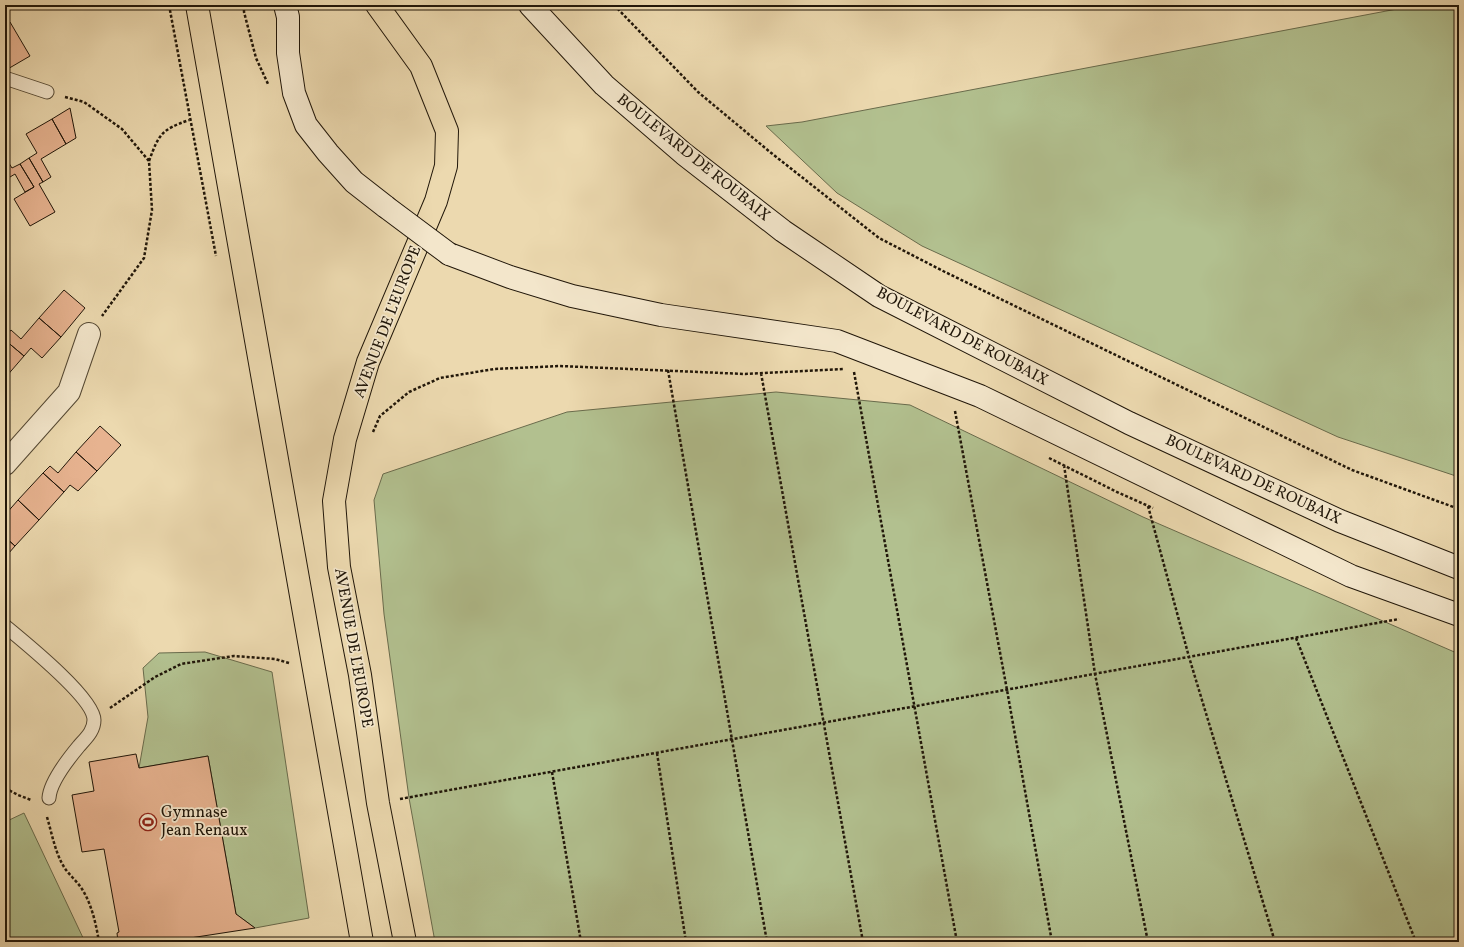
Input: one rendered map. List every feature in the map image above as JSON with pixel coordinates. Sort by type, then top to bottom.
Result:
[{"type":"main road","points":[[197,5],[362,942]]},
{"type":"main road","points":[[285,5],[288,17],[288,53],[294,92],[306,125],[328,153],[354,182],[450,254],[510,277],[572,296],[661,315],[837,341],[980,396],[1351,576],[1459,615]]},
{"type":"main road","name":"AVENUE DE L'EUROPE","points":[[376,5],[421,66],[447,131],[446,166],[436,201],[368,362],[345,439],[334,501],[339,567],[360,675],[378,803],[405,942]]},
{"type":"main road","name":"BOULEVARD DE ROUBAIX","points":[[530,5],[604,85],[684,154],[783,230],[879,296],[1129,423],[1340,521],[1459,568]]},
{"type":"main road","points":[[5,464],[69,392],[90,334]]},
{"type":"lane","points":[[5,78],[47,92]]},
{"type":"lane","points":[[5,626],[55,670],[76,691],[89,707],[94,718],[92,730],[64,766],[50,791],[49,798]]},
{"type":"path","points":[[614,5],[698,92],[770,152],[879,238],[1352,470],[1459,510]]},
{"type":"path","points":[[47,92],[84,102],[122,129],[149,161]]},
{"type":"path","points":[[90,334],[144,258],[152,210],[149,161],[158,139],[169,128],[189,120]]},
{"type":"path","points":[[371,436],[380,416],[409,392],[440,378],[494,369],[560,366],[745,374],[846,369]]},
{"type":"path","points":[[857,369],[853,369],[957,942]]},
{"type":"path","points":[[668,370],[767,942]]},
{"type":"path","points":[[761,373],[863,942]]},
{"type":"path","points":[[959,412],[955,410],[1052,942]]},
{"type":"path","points":[[1043,455],[1155,509]]},
{"type":"path","points":[[1064,465],[1095,674],[1148,942]]},
{"type":"path","points":[[1148,506],[1189,657],[1275,942]]},
{"type":"path","points":[[378,803],[1407,618]]},
{"type":"path","points":[[1296,638],[1416,942]]},
{"type":"path","points":[[94,718],[155,677],[181,664],[234,656],[275,659],[290,663]]},
{"type":"path","points":[[657,753],[686,942]]},
{"type":"path","points":[[552,772],[581,942]]},
{"type":"path","points":[[5,788],[18,796],[31,800],[49,798],[47,815],[55,846],[64,867],[82,888],[89,903],[95,922],[98,942]]},
{"type":"green space","points":[[1418,5],[1459,5],[1459,477],[1338,437],[922,246],[837,193],[766,126],[802,122]]},
{"type":"green space","points":[[776,392],[910,405],[1143,517],[1459,654],[1459,939],[1451,942],[435,942],[409,798],[384,614],[374,500],[383,474],[567,412]]},
{"type":"green space","points":[[205,652],[272,672],[309,918],[255,928],[236,914],[208,756],[139,768],[148,717],[143,668],[159,653]]},
{"type":"green space","points":[[24,813],[85,942],[5,942],[5,822]]},
{"type":"building","points":[[10,22],[30,56],[6,70],[5,25]]},
{"type":"building","points":[[70,108],[76,138],[66,144],[52,119]]},
{"type":"building","points":[[52,119],[66,144],[41,159],[51,177],[43,182],[29,158],[37,153],[26,134]]},
{"type":"building","points":[[5,157],[12,168],[20,164],[34,187],[25,192],[15,174],[5,180]]},
{"type":"building","points":[[29,158],[43,182],[39,184],[55,212],[30,226],[14,199],[34,187],[20,164]]},
{"type":"building","points":[[64,290],[85,308],[61,337],[39,318]]},
{"type":"building","points":[[39,318],[61,337],[42,358],[31,348],[24,356],[5,340],[5,337],[11,330],[21,339]]},
{"type":"building","points":[[5,340],[24,356],[5,378]]},
{"type":"building","points":[[100,426],[121,445],[97,471],[76,452]]},
{"type":"building","points":[[76,452],[97,471],[78,491],[70,485],[64,492],[43,473],[50,466],[58,473]]},
{"type":"building","points":[[43,473],[64,492],[39,520],[18,500]]},
{"type":"building","points":[[18,500],[39,520],[15,546],[5,537],[5,515]]},
{"type":"building","points":[[5,537],[15,546],[8,554],[5,551]]},
{"type":"building","name":"Gymnase Jean Renaux","points":[[136,754],[139,768],[208,756],[236,914],[255,928],[164,942],[118,942],[117,933],[119,932],[104,849],[82,852],[72,795],[94,791],[89,762]]},
{"type":"place","name":"Gymnase Jean Renaux","points":[[148,822]]}]
